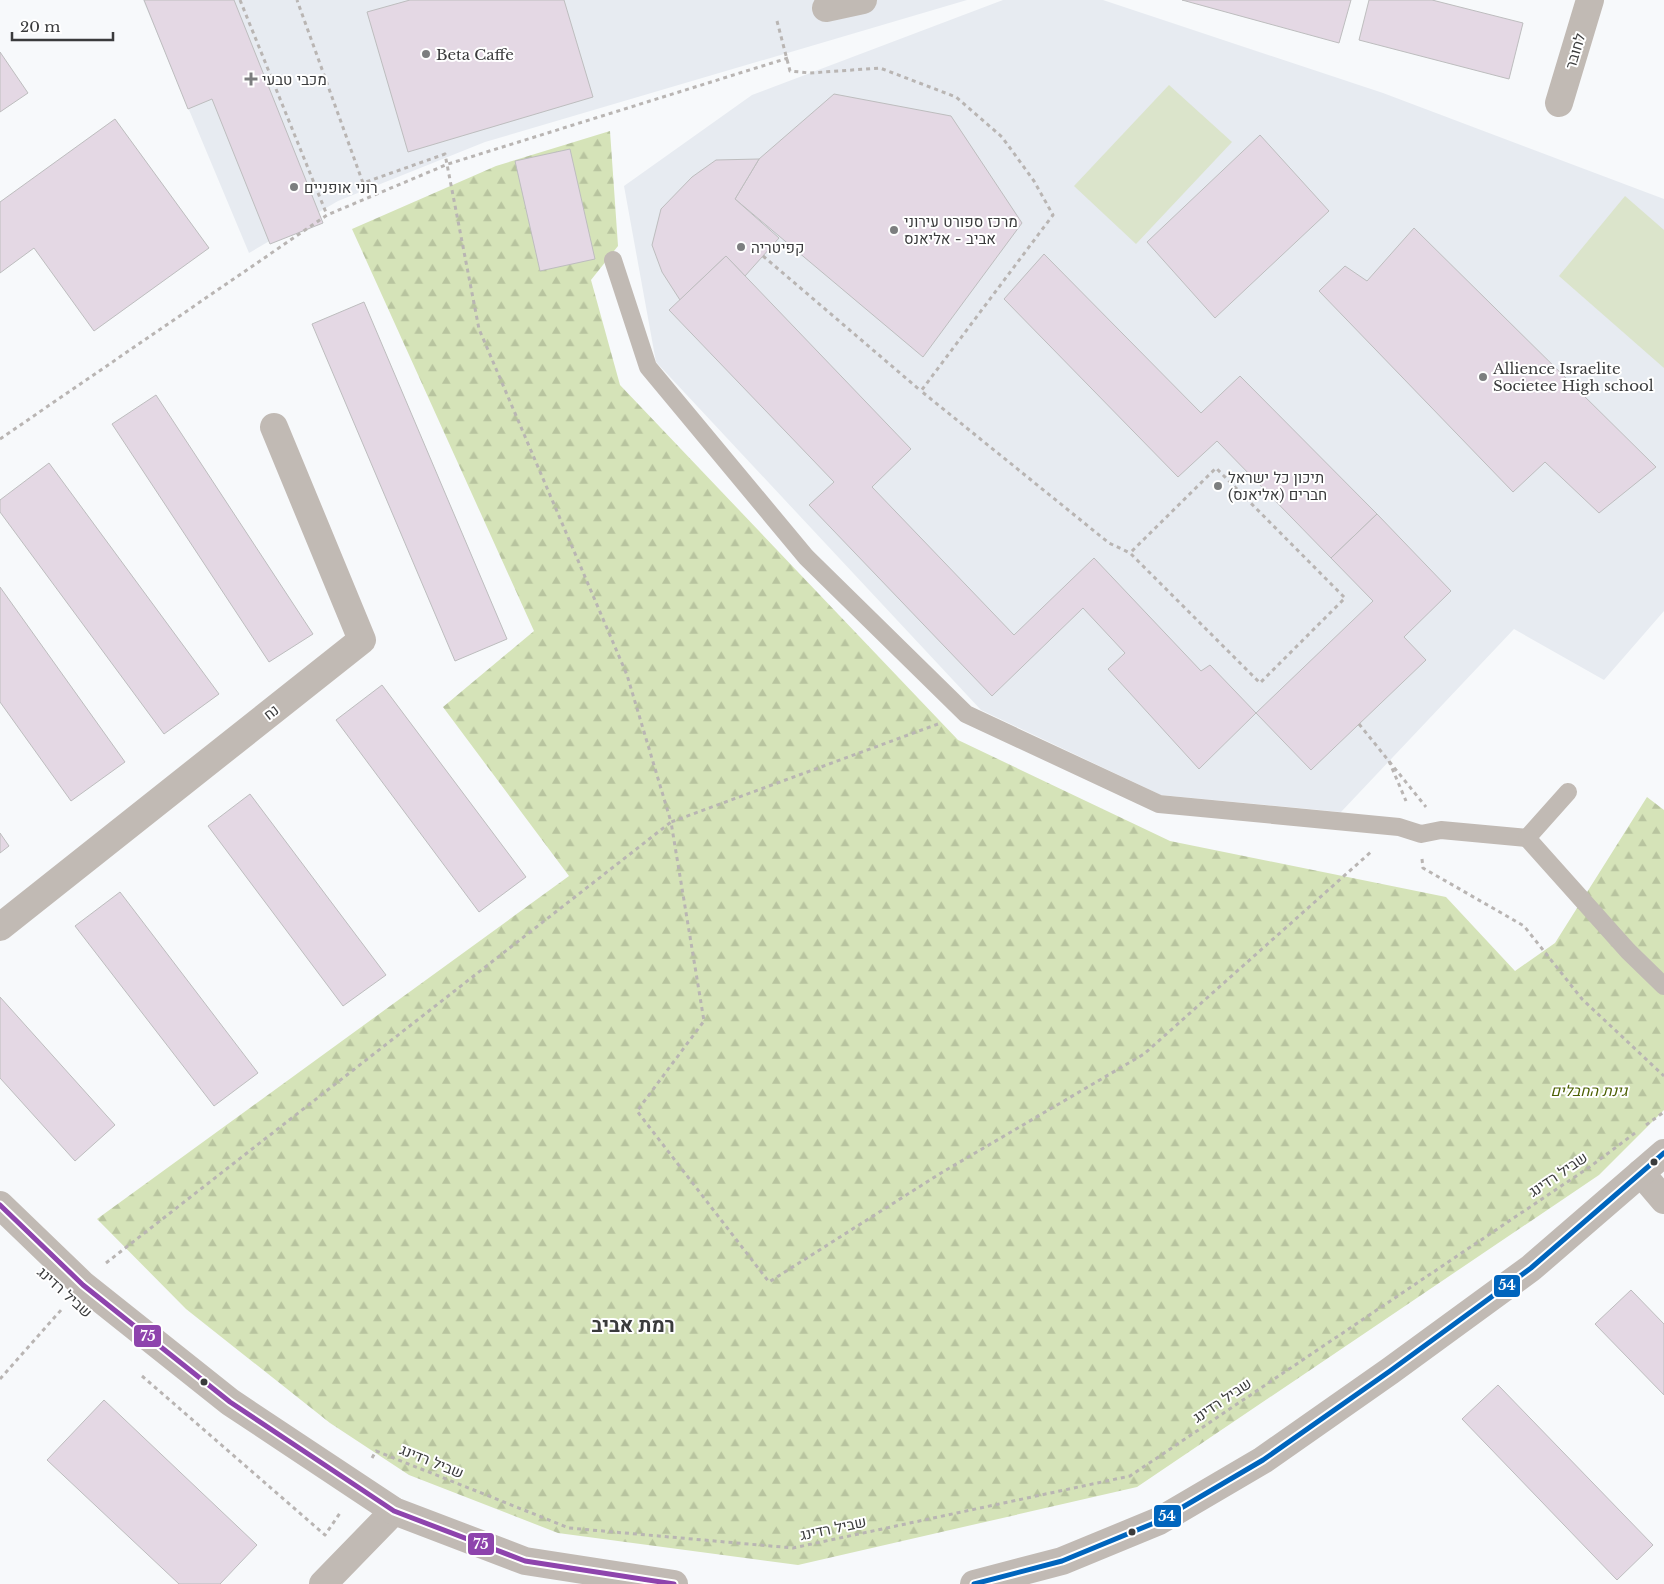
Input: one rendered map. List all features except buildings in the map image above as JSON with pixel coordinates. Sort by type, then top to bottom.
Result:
[{"type":"street","points":[[826,8],[863,0]]},
{"type":"street","name":"לחובר","points":[[1559,103],[1590,0]]},
{"type":"street","name":"נח","points":[[0,927],[362,640],[274,427]]},
{"type":"street","points":[[974,1584],[1062,1561],[1159,1521],[1263,1460],[1390,1371],[1530,1268],[1664,1153]]},
{"type":"street","points":[[1641,1173],[1664,1200]]},
{"type":"street","points":[[0,1205],[83,1285],[230,1402],[394,1511],[525,1561],[674,1584]]},
{"type":"street","points":[[323,1584],[394,1511]]},
{"type":"lane","points":[[613,260],[648,367],[806,557],[966,714],[1159,804],[1398,827],[1421,834],[1442,830],[1527,838],[1628,951],[1664,986]]},
{"type":"lane","points":[[1527,838],[1568,792]]},
{"type":"path","points":[[240,0],[327,214]]},
{"type":"path","points":[[296,0],[363,183],[445,154],[479,329],[627,675],[671,822],[704,1021],[637,1111],[768,1282],[941,1173],[1144,1054],[1398,827]]},
{"type":"path","points":[[777,21],[790,71],[810,73],[880,68],[956,97],[1002,137],[1034,182],[1052,215],[921,391]]},
{"type":"path","points":[[0,439],[327,214],[448,164],[788,58]]},
{"type":"path","points":[[763,256],[921,391],[1109,543],[1130,553],[1260,683],[1345,598],[1216,468],[1130,553]]},
{"type":"path","points":[[0,1379],[83,1285],[110,1259],[671,822],[966,714]]},
{"type":"path","points":[[1359,724],[1442,830]]},
{"type":"path","points":[[1389,762],[1421,834],[1423,868],[1524,926],[1582,999],[1664,1076]]},
{"type":"path","name":"שביל רדינג","points":[[138,1372],[324,1535],[357,1487],[376,1451],[569,1528],[793,1548],[1130,1476],[1591,1166],[1664,1112]]},
{"type":"shaded area","points":[[143,0],[967,0],[485,142],[338,201],[249,253]]},
{"type":"shaded area","name":"תיכון כל ישראל חברים (אליאנס)","points":[[1003,0],[1103,0],[1383,93],[1664,199],[1664,611],[1604,680],[1514,629],[1341,812],[1161,795],[981,710],[656,362],[624,186],[752,95]]},
{"type":"green space","points":[[1169,85],[1232,142],[1136,244],[1074,186]]},
{"type":"green space","name":"גינת החבלים","points":[[610,131],[618,246],[591,280],[620,385],[958,740],[1170,841],[1446,897],[1515,971],[1555,943],[1647,797],[1664,810],[1664,1110],[1599,1175],[1137,1487],[798,1565],[558,1533],[409,1475],[330,1423],[186,1309],[97,1219],[569,876],[443,707],[534,631],[352,229],[496,166]]},
{"type":"green space","points":[[1625,196],[1664,230],[1664,368],[1559,276]]},
{"type":"transit line","name":"54","points":[[974,1584],[1062,1561],[1159,1521],[1263,1460],[1390,1371],[1531,1268],[1664,1153]]},
{"type":"transit line","name":"75","points":[[0,1205],[83,1285],[230,1402],[394,1511],[525,1561],[674,1584]]},
{"type":"place","name":"Beta Caffe","points":[[426,54]]},
{"type":"place","name":"מכבי טבעי","points":[[251,79]]},
{"type":"place","name":"רוני אופניים","points":[[294,187]]},
{"type":"place","name":"מרכז ספורט עירוני אביב - אליאנס","points":[[894,230]]},
{"type":"place","name":"קפיטריה","points":[[741,247]]},
{"type":"place","name":"Allience Israelite Societee High school","points":[[1483,377]]},
{"type":"place","name":"תיכון כל ישראל חברים (אליאנס)","points":[[1218,486]]},
{"type":"district","name":"רמת אביב","points":[[633,1325]]}]
